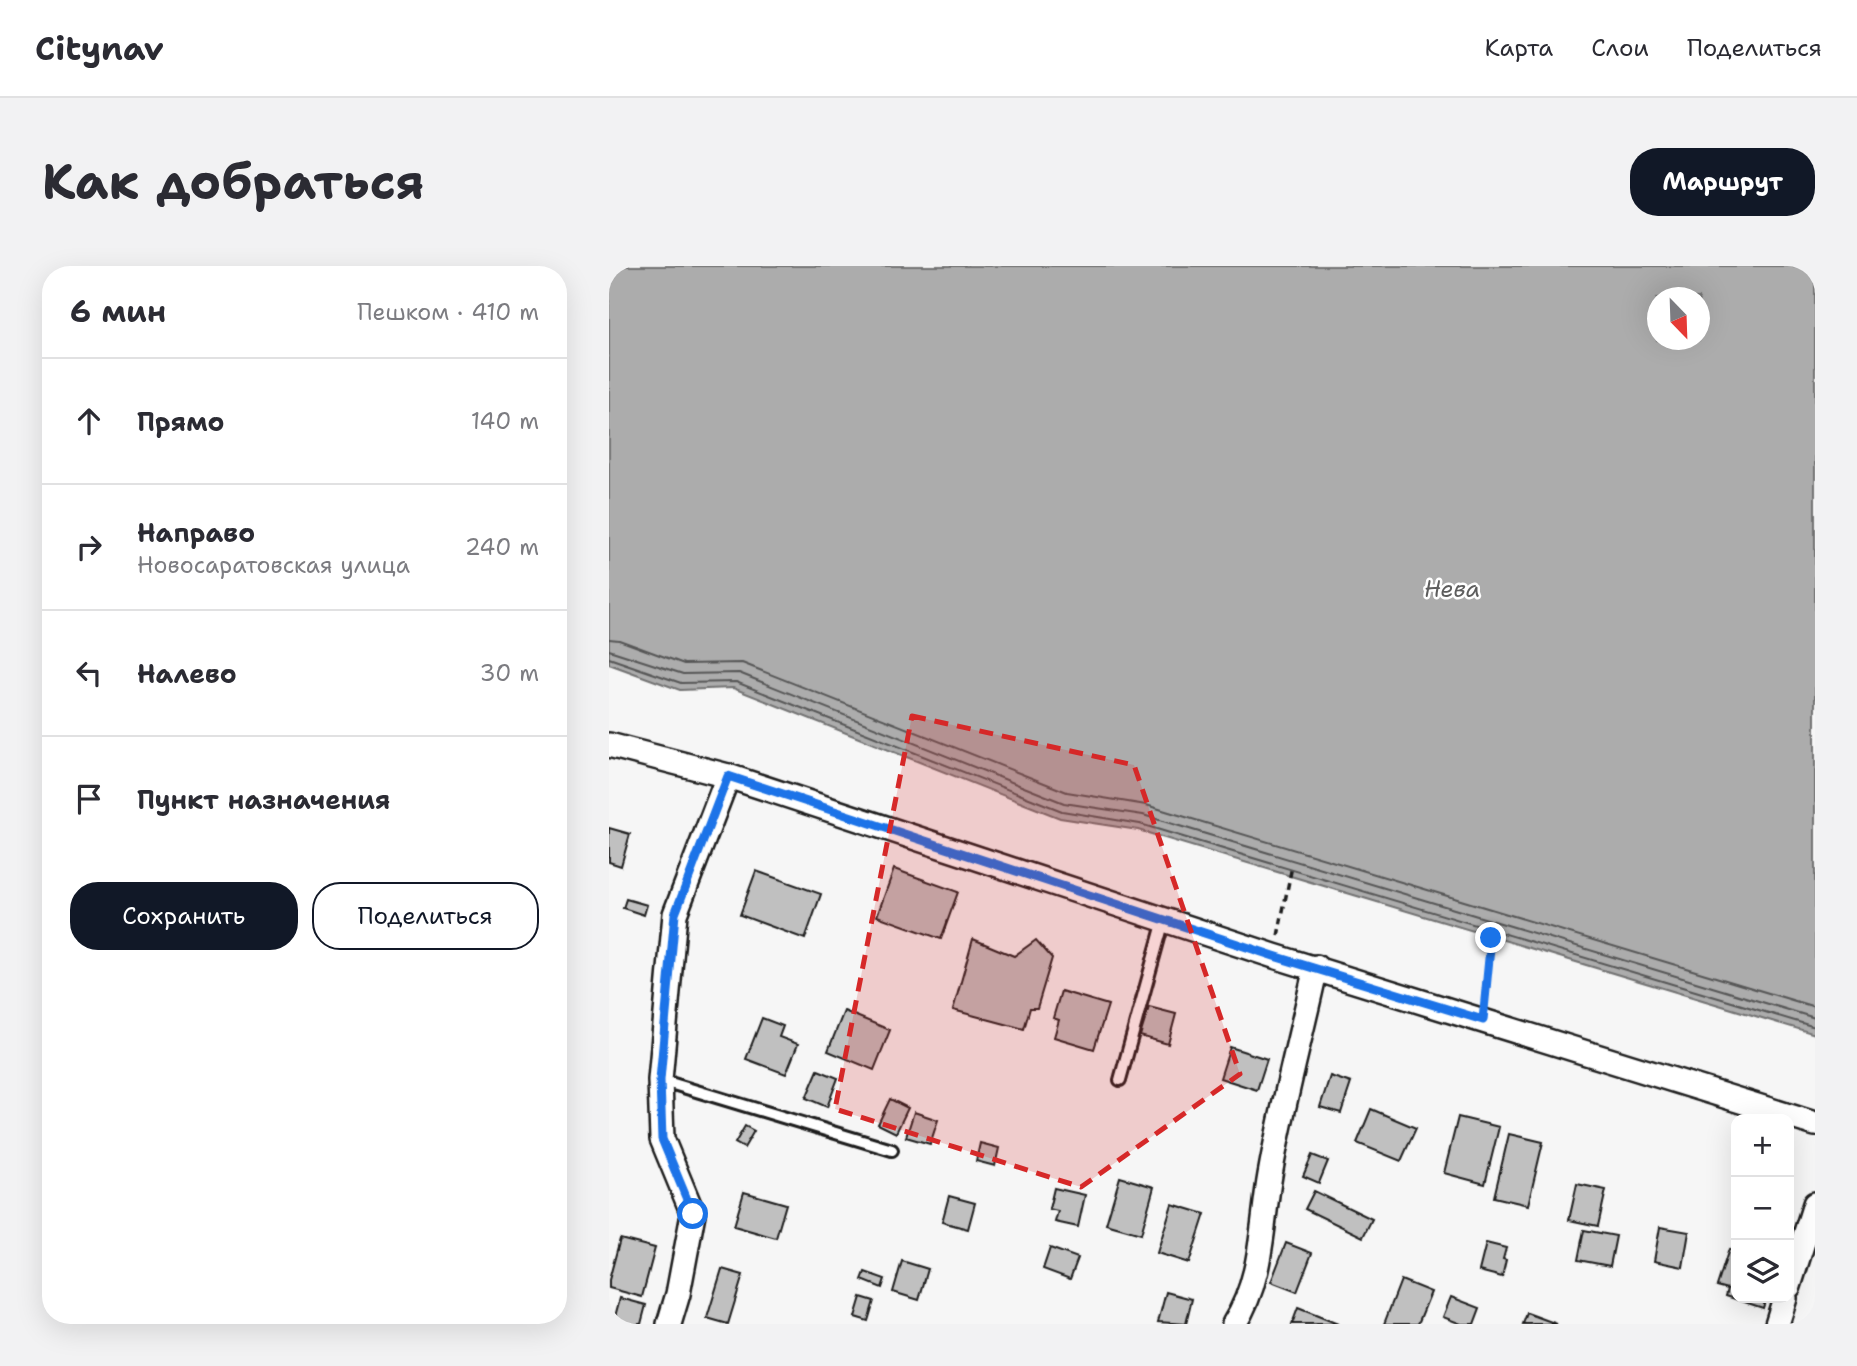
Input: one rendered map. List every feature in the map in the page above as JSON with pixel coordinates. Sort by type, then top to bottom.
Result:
[{"type":"street","points":[[609,745],[728,776],[1274,956],[1815,1124]]},
{"type":"street","points":[[669,1324],[678,1294],[693,1214],[662,1139],[660,1080],[675,914],[728,776]]},
{"type":"street","points":[[1234,1324],[1258,1266],[1270,1175],[1316,967]]},
{"type":"street","points":[[1794,1270],[1815,1204]]},
{"type":"street","points":[[1777,1324],[1783,1303]]},
{"type":"lane","points":[[1120,1080],[1164,919]]},
{"type":"lane","points":[[660,1080],[892,1150]]},
{"type":"path","points":[[1274,956],[1292,866]]},
{"type":"path","points":[[1483,1020],[1491,938]]},
{"type":"highlighted area","points":[[912,716],[1134,765],[1240,1074],[1081,1187],[835,1109]]},
{"type":"water","name":"Нева","points":[[609,266],[1815,266],[1815,1034],[1138,830],[1060,818],[733,688],[680,690],[609,664]]},
{"type":"building","points":[[609,828],[630,834],[621,866],[609,862]]},
{"type":"building","points":[[894,869],[958,892],[941,939],[877,916]]},
{"type":"building","points":[[756,871],[821,894],[805,939],[740,915]]},
{"type":"building","points":[[626,899],[647,905],[644,915],[623,908]]},
{"type":"building","points":[[973,939],[1014,956],[1036,940],[1052,958],[1037,1008],[1030,1008],[1024,1029],[953,1010]]},
{"type":"building","points":[[1061,991],[1108,1005],[1094,1049],[1054,1037],[1059,1020],[1053,1018]]},
{"type":"building","points":[[1149,1007],[1176,1014],[1168,1044],[1140,1036]]},
{"type":"building","points":[[844,1011],[890,1030],[874,1070],[828,1051]]},
{"type":"building","points":[[762,1018],[783,1026],[779,1037],[798,1044],[786,1074],[746,1059]]},
{"type":"building","points":[[1230,1047],[1267,1059],[1257,1090],[1220,1078]]},
{"type":"building","points":[[818,1070],[838,1078],[827,1107],[806,1098]]},
{"type":"building","points":[[1330,1076],[1351,1083],[1341,1113],[1320,1107]]},
{"type":"building","points":[[890,1099],[908,1108],[896,1133],[878,1124]]},
{"type":"building","points":[[1371,1109],[1416,1128],[1401,1161],[1357,1143]]},
{"type":"building","points":[[914,1112],[938,1120],[930,1144],[906,1137]]},
{"type":"building","points":[[1458,1117],[1499,1127],[1485,1184],[1444,1173]]},
{"type":"building","points":[[745,1126],[754,1131],[744,1148],[735,1143]]},
{"type":"building","points":[[1509,1134],[1543,1142],[1528,1205],[1494,1197]]},
{"type":"building","points":[[980,1143],[999,1148],[995,1166],[976,1161]]},
{"type":"building","points":[[1312,1155],[1328,1161],[1319,1183],[1303,1176]]},
{"type":"building","points":[[1120,1177],[1154,1187],[1141,1234],[1106,1224]]},
{"type":"building","points":[[1577,1184],[1606,1190],[1598,1226],[1569,1220]]},
{"type":"building","points":[[1054,1188],[1085,1195],[1078,1227],[1055,1222],[1058,1211],[1049,1209]]},
{"type":"building","points":[[1314,1191],[1372,1219],[1363,1237],[1305,1209]]},
{"type":"building","points":[[744,1192],[786,1204],[776,1238],[734,1226]]},
{"type":"building","points":[[949,1196],[975,1203],[968,1229],[942,1222]]},
{"type":"building","points":[[1172,1204],[1205,1214],[1189,1263],[1157,1253]]},
{"type":"building","points":[[1660,1227],[1689,1232],[1683,1267],[1654,1261]]},
{"type":"building","points":[[1584,1230],[1616,1236],[1610,1266],[1578,1260]]},
{"type":"building","points":[[620,1239],[655,1248],[642,1297],[609,1288]]},
{"type":"building","points":[[1286,1243],[1312,1253],[1297,1292],[1271,1282]]},
{"type":"building","points":[[1486,1243],[1506,1248],[1502,1277],[1479,1271]]},
{"type":"building","points":[[1050,1248],[1078,1258],[1070,1279],[1043,1269]]},
{"type":"building","points":[[1731,1250],[1731,1298],[1726,1296],[1728,1289],[1717,1286]]},
{"type":"building","points":[[902,1261],[928,1269],[919,1300],[893,1292]]},
{"type":"building","points":[[722,1269],[743,1275],[728,1324],[707,1318]]},
{"type":"building","points":[[865,1272],[885,1279],[882,1288],[862,1280]]},
{"type":"building","points":[[1401,1280],[1431,1292],[1418,1324],[1384,1324]]},
{"type":"building","points":[[1166,1292],[1192,1299],[1186,1324],[1158,1322]]},
{"type":"building","points":[[861,1297],[874,1301],[868,1321],[855,1317]]},
{"type":"building","points":[[1451,1297],[1480,1308],[1474,1324],[1461,1324],[1443,1317]]},
{"type":"building","points":[[620,1298],[646,1305],[641,1324],[613,1324]]},
{"type":"building","points":[[1748,1303],[1764,1303],[1763,1308]]},
{"type":"building","points":[[1298,1308],[1338,1324],[1292,1324]]},
{"type":"building","points":[[1527,1313],[1557,1324],[1523,1324]]},
{"type":"route","points":[[693,1214],[662,1139],[660,1080],[675,914],[728,776],[1274,956],[1483,1020],[1491,938]]}]
